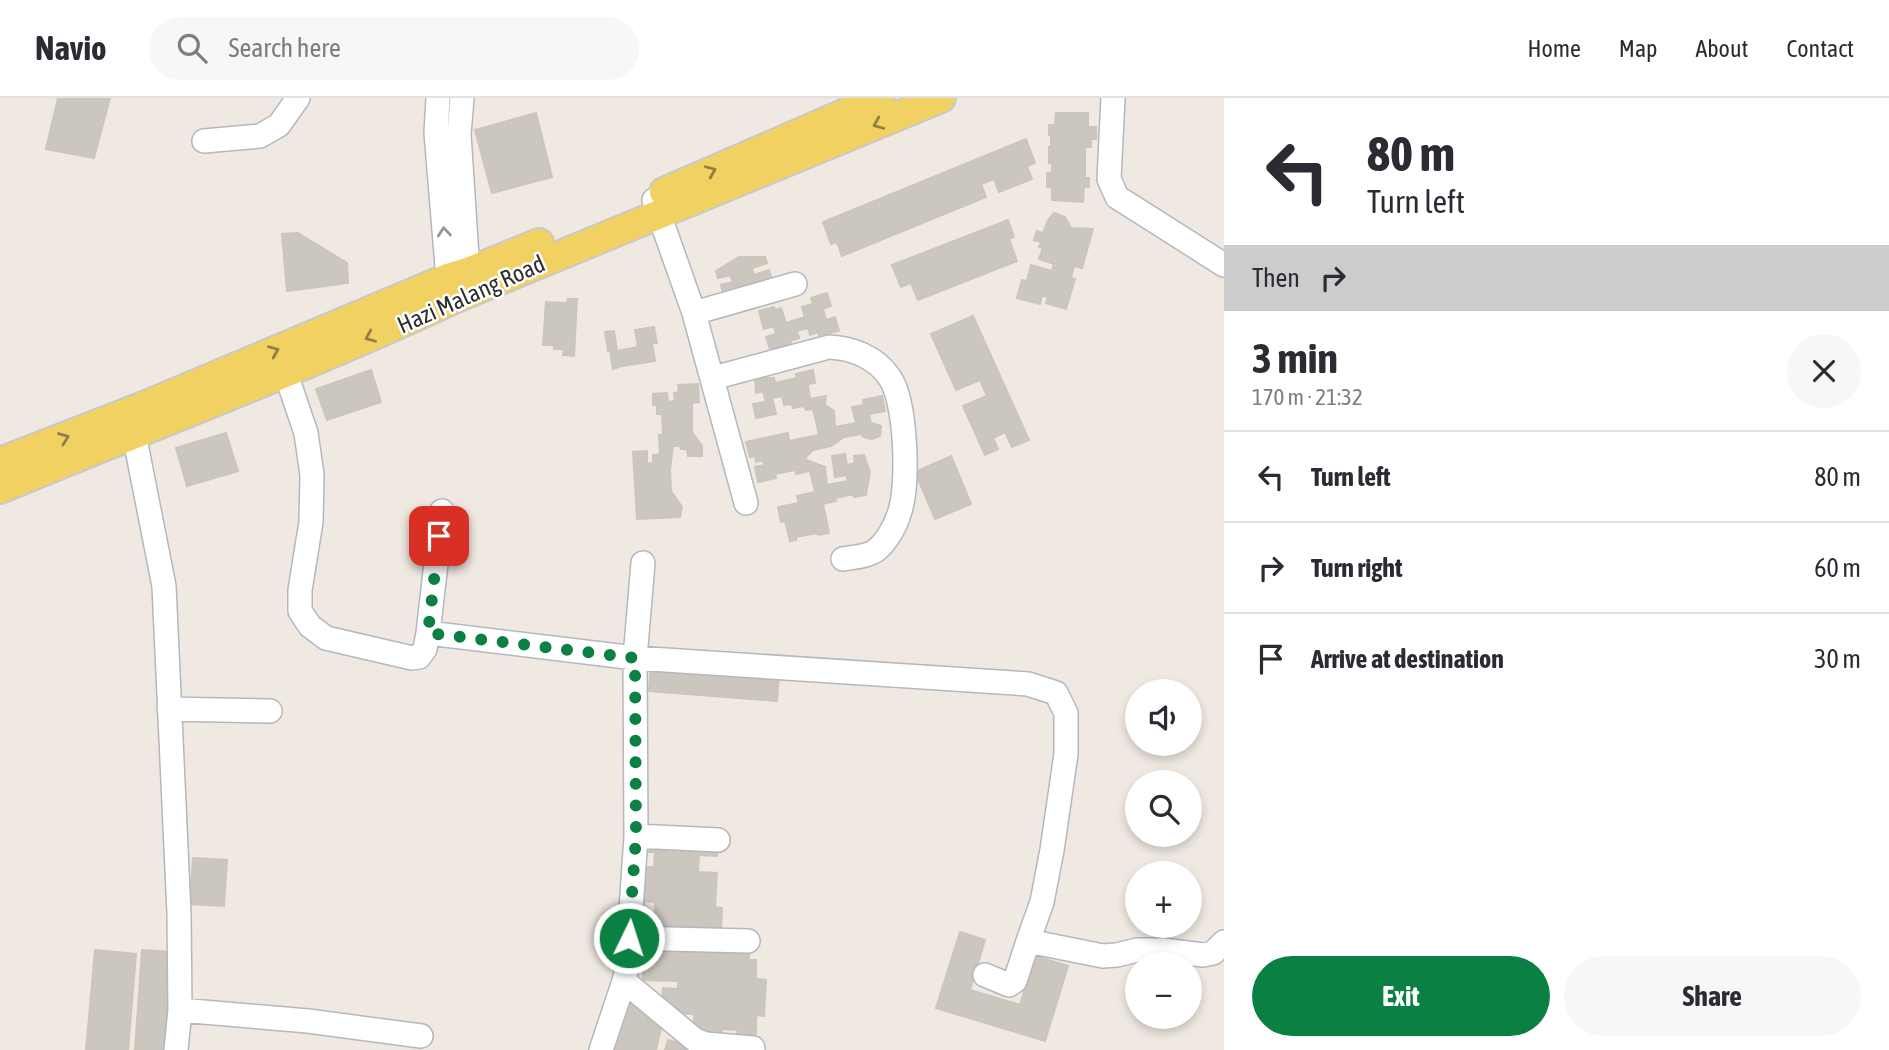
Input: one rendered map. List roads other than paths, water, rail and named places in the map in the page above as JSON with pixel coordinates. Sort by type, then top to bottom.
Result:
[{"type":"main road","name":"Hazi Malang Road","points":[[656,205],[880,98]]},
{"type":"main road","name":"Hazi Malang Road","points":[[0,489],[130,423],[461,285],[656,205],[941,98]]},
{"type":"main road","name":"Hazi Malang Road","points":[[0,463],[286,373],[394,327],[461,285]]},
{"type":"street","points":[[204,141],[260,136],[279,125],[298,98]]},
{"type":"street","points":[[438,98],[436,133],[461,285]]},
{"type":"street","points":[[461,285],[459,134],[462,98]]},
{"type":"street","points":[[1113,98],[1109,179],[1117,197],[1224,265]]},
{"type":"street","points":[[656,205],[694,313],[746,503]]},
{"type":"street","points":[[694,313],[795,284]]},
{"type":"street","points":[[713,378],[829,347],[857,352],[873,361],[888,376],[897,392],[903,427],[905,463],[901,509],[892,531],[873,552],[843,559]]},
{"type":"street","points":[[286,373],[306,433],[312,475],[311,522],[300,590],[300,611],[310,626],[326,638],[412,658],[419,656],[425,649],[428,633],[443,511]]},
{"type":"street","points":[[130,423],[164,586],[180,913],[180,1010],[176,1050]]},
{"type":"street","points":[[601,1050],[624,981],[629,938],[636,836],[635,658],[643,563]]},
{"type":"street","points":[[428,633],[635,658],[1028,684],[1056,693],[1066,713],[1066,754],[1042,902],[1013,984],[1009,985],[985,975]]},
{"type":"street","points":[[170,709],[270,710]]},
{"type":"street","points":[[636,836],[718,840]]},
{"type":"street","points":[[629,938],[748,941]]},
{"type":"street","points":[[1028,941],[1103,956],[1117,956],[1137,950],[1203,955],[1213,953],[1224,942]]},
{"type":"street","points":[[624,981],[695,1040],[738,1048]]},
{"type":"street","points":[[180,1010],[308,1021],[421,1036]]}]
